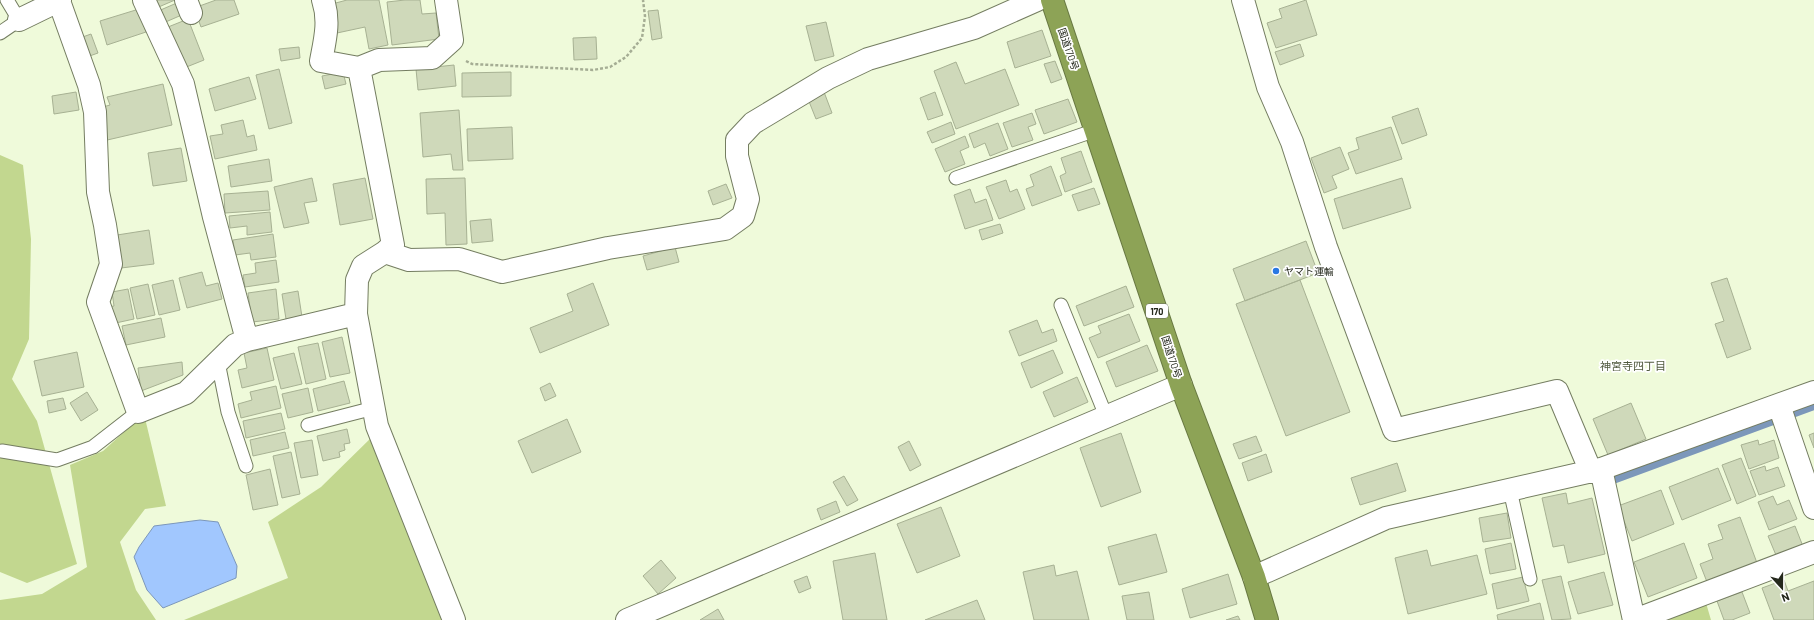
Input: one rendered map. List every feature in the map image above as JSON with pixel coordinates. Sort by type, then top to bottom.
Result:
[{"type":"highway","name":"国道170号","points":[[1052,0],[1181,384],[1254,577],[1267,620]]},
{"type":"street","points":[[19,20],[60,0],[89,85],[95,112],[98,192],[105,224],[111,264],[98,302],[138,412],[186,394],[235,345],[247,340],[356,314]]},
{"type":"street","points":[[144,0],[183,84],[214,217],[247,340]]},
{"type":"street","points":[[322,0],[326,9],[327,30],[321,61],[359,68],[380,60],[432,58],[452,40],[446,0]]},
{"type":"street","points":[[385,252],[409,260],[459,259],[502,272],[608,248],[725,229],[743,216],[748,199],[737,156],[737,140],[753,123],[828,78],[868,59],[974,28],[1037,0]]},
{"type":"street","points":[[1243,0],[1268,87],[1292,142],[1326,247],[1394,430],[1557,391],[1596,470],[1634,620],[1814,552]]},
{"type":"street","points":[[359,68],[392,244],[385,252],[363,266],[357,280],[356,314],[378,426],[454,620]]},
{"type":"street","points":[[627,620],[1181,384]]},
{"type":"street","points":[[1254,577],[1386,518],[1596,470],[1814,392]]},
{"type":"street","points":[[1779,405],[1814,508]]},
{"type":"lane","points":[[0,34],[19,20],[8,0]]},
{"type":"lane","points":[[956,178],[1096,130]]},
{"type":"lane","points":[[1061,305],[1106,416]]},
{"type":"lane","points":[[218,362],[228,412],[246,466]]},
{"type":"lane","points":[[308,425],[374,408]]},
{"type":"lane","points":[[2,451],[57,460],[93,447],[138,412]]},
{"type":"lane","points":[[1510,490],[1530,579]]},
{"type":"path","points":[[439,51],[472,64],[594,70],[610,67],[626,56],[642,38],[645,16],[643,0]]},
{"type":"green space","points":[[0,155],[23,165],[31,239],[29,339],[12,379],[37,421],[77,564],[27,583],[0,572]]},
{"type":"green space","points":[[144,414],[166,506],[145,509],[120,542],[136,590],[156,620],[0,620],[0,600],[42,594],[87,567],[70,465],[103,451]]},
{"type":"green space","points":[[375,434],[448,620],[184,620],[288,578],[268,522],[321,487]]},
{"type":"green space","points":[[1706,603],[1711,620],[1659,620]]},
{"type":"water","points":[[200,520],[218,522],[237,566],[236,578],[163,608],[147,590],[134,557],[139,547],[154,526]]},
{"type":"building","points":[[150,0],[175,0],[154,9]]},
{"type":"building","points":[[216,0],[234,0],[239,14],[201,27],[194,8]]},
{"type":"building","points":[[347,0],[379,0],[388,45],[369,49],[365,27],[337,33],[332,4]]},
{"type":"building","points":[[420,0],[422,14],[436,13],[439,39],[392,45],[387,2]]},
{"type":"building","points":[[1306,0],[1317,35],[1276,48],[1267,23],[1282,18],[1279,9]]},
{"type":"building","points":[[179,2],[184,14],[161,24],[156,12]]},
{"type":"building","points":[[139,9],[146,32],[107,45],[100,21]]},
{"type":"building","points":[[658,10],[662,38],[652,40],[648,11]]},
{"type":"building","points":[[188,19],[204,60],[179,70],[163,29]]},
{"type":"building","points":[[826,22],[834,56],[815,61],[806,26]]},
{"type":"building","points":[[1042,30],[1051,56],[1015,68],[1007,42]]},
{"type":"building","points":[[91,34],[98,53],[84,58],[77,39]]},
{"type":"building","points":[[596,37],[597,59],[574,60],[573,38]]},
{"type":"building","points":[[1300,44],[1304,56],[1280,65],[1275,52]]},
{"type":"building","points":[[299,47],[300,58],[281,61],[279,49]]},
{"type":"building","points":[[1055,61],[1062,79],[1051,83],[1044,64]]},
{"type":"building","points":[[956,62],[965,84],[1005,69],[1019,105],[956,129],[934,71]]},
{"type":"building","points":[[454,65],[456,86],[418,90],[416,69]]},
{"type":"building","points":[[279,69],[292,123],[269,129],[256,75]]},
{"type":"building","points":[[343,72],[346,84],[325,89],[322,76]]},
{"type":"building","points":[[511,72],[511,96],[462,97],[462,73]]},
{"type":"building","points":[[249,77],[256,99],[215,111],[209,89]]},
{"type":"building","points":[[163,84],[172,125],[103,141],[96,109],[110,105],[107,97]]},
{"type":"building","points":[[76,92],[79,110],[54,114],[52,96]]},
{"type":"building","points":[[824,92],[832,113],[816,119],[808,99]]},
{"type":"building","points":[[935,92],[943,115],[928,120],[920,98]]},
{"type":"building","points":[[1068,99],[1077,122],[1044,134],[1035,110]]},
{"type":"building","points":[[1418,108],[1427,135],[1402,144],[1392,117]]},
{"type":"building","points":[[459,110],[463,170],[453,170],[451,154],[423,157],[420,113]]},
{"type":"building","points":[[1032,113],[1036,124],[1028,127],[1033,140],[1012,147],[1003,123]]},
{"type":"building","points":[[243,120],[247,137],[254,135],[257,150],[215,159],[210,136],[223,134],[221,125]]},
{"type":"building","points":[[951,122],[955,134],[932,143],[927,132]]},
{"type":"building","points":[[998,123],[1008,149],[990,156],[985,143],[974,148],[969,134]]},
{"type":"building","points":[[512,127],[513,159],[468,161],[467,129]]},
{"type":"building","points":[[1391,127],[1402,159],[1356,174],[1348,153],[1359,149],[1356,138]]},
{"type":"building","points":[[965,136],[969,147],[960,151],[965,164],[945,172],[935,149]]},
{"type":"building","points":[[1340,147],[1349,169],[1332,176],[1337,188],[1324,193],[1311,158]]},
{"type":"building","points":[[181,148],[187,181],[153,186],[148,153]]},
{"type":"building","points":[[1081,151],[1092,182],[1065,192],[1060,176],[1066,173],[1061,158]]},
{"type":"building","points":[[269,159],[272,181],[231,187],[228,166]]},
{"type":"building","points":[[1051,166],[1062,195],[1032,206],[1026,189],[1034,186],[1030,175]]},
{"type":"building","points":[[312,178],[317,201],[304,203],[309,223],[284,228],[274,187]]},
{"type":"building","points":[[365,178],[373,219],[340,225],[333,184]]},
{"type":"building","points":[[465,178],[467,244],[446,245],[445,213],[427,214],[426,179]]},
{"type":"building","points":[[1402,178],[1411,208],[1343,229],[1334,199]]},
{"type":"building","points":[[1006,180],[1010,192],[1017,189],[1025,209],[999,219],[986,187]]},
{"type":"building","points":[[726,184],[732,198],[713,205],[708,191]]},
{"type":"building","points":[[1094,188],[1100,204],[1078,211],[1072,195]]},
{"type":"building","points":[[970,189],[975,203],[986,199],[993,220],[965,229],[954,195]]},
{"type":"building","points":[[268,191],[270,210],[225,213],[224,194]]},
{"type":"building","points":[[270,212],[272,232],[247,235],[247,226],[230,228],[229,216]]},
{"type":"building","points":[[491,219],[493,241],[472,243],[470,221]]},
{"type":"building","points":[[1000,224],[1003,233],[982,240],[979,230]]},
{"type":"building","points":[[149,230],[154,264],[121,268],[117,235]]},
{"type":"building","points":[[273,234],[276,257],[251,260],[250,253],[235,255],[233,240]]},
{"type":"building","name":"ヤマト運輸","points":[[1306,241],[1318,273],[1245,301],[1233,269]]},
{"type":"building","points":[[675,247],[679,262],[647,270],[643,256]]},
{"type":"building","points":[[276,260],[279,282],[245,287],[243,275],[256,273],[255,263]]},
{"type":"building","points":[[202,272],[206,286],[218,283],[222,299],[187,308],[179,278]]},
{"type":"building","points":[[1727,278],[1751,349],[1727,358],[1715,324],[1724,321],[1711,283]]},
{"type":"building","points":[[173,280],[180,310],[159,315],[152,285]]},
{"type":"building","points":[[1300,280],[1350,412],[1286,436],[1236,304]]},
{"type":"building","points":[[593,283],[609,325],[540,353],[530,328],[573,311],[567,294]]},
{"type":"building","points":[[148,284],[155,315],[137,319],[130,288]]},
{"type":"building","points":[[1126,286],[1134,307],[1084,326],[1076,306]]},
{"type":"building","points":[[128,289],[134,319],[111,324],[108,307],[114,306],[112,292]]},
{"type":"building","points":[[276,289],[279,319],[252,322],[248,293]]},
{"type":"building","points":[[298,291],[302,317],[286,319],[282,294]]},
{"type":"building","points":[[1129,314],[1140,341],[1098,358],[1089,338],[1101,333],[1098,326]]},
{"type":"building","points":[[161,318],[165,337],[126,345],[122,326]]},
{"type":"building","points":[[1037,320],[1042,333],[1053,329],[1057,341],[1019,356],[1009,331]]},
{"type":"building","points":[[342,337],[350,373],[330,377],[322,342]]},
{"type":"building","points":[[318,343],[326,379],[306,384],[298,347]]},
{"type":"building","points":[[1147,345],[1158,371],[1116,387],[1106,362]]},
{"type":"building","points":[[267,348],[274,380],[242,388],[238,370],[247,368],[244,353]]},
{"type":"building","points":[[1053,350],[1063,373],[1031,388],[1021,363]]},
{"type":"building","points":[[77,352],[84,387],[42,396],[34,361]]},
{"type":"building","points":[[294,353],[302,384],[281,389],[273,358]]},
{"type":"building","points":[[182,362],[183,375],[141,391],[138,368]]},
{"type":"building","points":[[1077,377],[1088,402],[1054,417],[1043,392]]},
{"type":"building","points":[[344,381],[350,403],[318,411],[313,389]]},
{"type":"building","points":[[550,383],[556,396],[545,401],[540,388]]},
{"type":"building","points":[[276,386],[281,408],[241,418],[238,404],[252,400],[250,392]]},
{"type":"building","points":[[308,388],[313,412],[288,418],[282,394]]},
{"type":"building","points":[[87,392],[98,410],[81,421],[70,403]]},
{"type":"building","points":[[63,398],[66,409],[49,413],[47,401]]},
{"type":"building","points":[[1631,403],[1646,439],[1608,455],[1593,419]]},
{"type":"building","points":[[281,413],[285,429],[246,438],[243,421]]},
{"type":"building","points":[[567,419],[581,452],[532,473],[518,441]]},
{"type":"building","points":[[347,429],[350,443],[344,444],[345,450],[339,452],[340,457],[323,461],[317,436]]},
{"type":"building","points":[[285,432],[289,448],[253,456],[250,440]]},
{"type":"building","points":[[1121,433],[1141,492],[1101,507],[1080,448]]},
{"type":"building","points":[[1814,433],[1814,448],[1809,435]]},
{"type":"building","points":[[1256,436],[1262,451],[1239,459],[1233,444]]},
{"type":"building","points":[[312,440],[318,475],[301,478],[294,443]]},
{"type":"building","points":[[1758,440],[1759,445],[1774,440],[1779,458],[1749,469],[1741,445]]},
{"type":"building","points":[[909,441],[921,465],[910,471],[898,447]]},
{"type":"building","points":[[291,452],[300,494],[282,498],[273,456]]},
{"type":"building","points":[[1266,454],[1272,472],[1248,481],[1242,463]]},
{"type":"building","points":[[1741,458],[1756,496],[1737,504],[1722,465]]},
{"type":"building","points":[[1397,463],[1406,491],[1360,505],[1351,478]]},
{"type":"building","points":[[1765,466],[1766,471],[1778,467],[1785,486],[1759,495],[1750,471]]},
{"type":"building","points":[[1718,468],[1731,500],[1682,520],[1669,487]]},
{"type":"building","points":[[270,469],[278,505],[253,510],[246,475]]},
{"type":"building","points":[[844,476],[858,500],[847,506],[833,482]]},
{"type":"building","points":[[1661,490],[1674,524],[1632,541],[1618,506]]},
{"type":"building","points":[[1566,493],[1568,504],[1592,498],[1605,554],[1568,563],[1564,545],[1553,547],[1542,498]]},
{"type":"building","points":[[1773,496],[1777,505],[1789,500],[1797,519],[1769,530],[1758,502]]},
{"type":"building","points":[[836,501],[840,512],[821,520],[817,509]]},
{"type":"building","points":[[941,507],[960,556],[917,573],[897,524]]},
{"type":"building","points":[[1507,513],[1511,538],[1483,542],[1479,518]]},
{"type":"building","points":[[1740,517],[1757,563],[1707,582],[1700,564],[1713,559],[1708,544],[1723,539],[1718,525]]},
{"type":"building","points":[[1795,526],[1804,549],[1778,560],[1768,536]]},
{"type":"building","points":[[1156,534],[1167,572],[1119,585],[1108,547]]},
{"type":"building","points":[[1511,543],[1516,569],[1490,574],[1485,549]]},
{"type":"building","points":[[1684,543],[1697,578],[1648,597],[1634,562]]},
{"type":"building","points":[[1427,550],[1431,566],[1477,555],[1487,594],[1408,614],[1395,558]]},
{"type":"building","points":[[875,553],[887,620],[843,620],[833,561]]},
{"type":"building","points":[[661,560],[676,578],[658,594],[643,576]]},
{"type":"building","points":[[1054,565],[1056,576],[1077,571],[1089,620],[1034,620],[1023,572]]},
{"type":"building","points":[[1604,572],[1613,605],[1578,614],[1568,582]]},
{"type":"building","points":[[1228,574],[1237,604],[1190,618],[1182,589]]},
{"type":"building","points":[[807,576],[811,588],[799,593],[794,581]]},
{"type":"building","points":[[1561,576],[1571,619],[1552,620],[1542,580]]},
{"type":"building","points":[[1523,577],[1529,601],[1497,609],[1492,584]]},
{"type":"building","points":[[1784,580],[1788,591],[1814,581],[1814,620],[1774,620],[1762,588]]},
{"type":"building","points":[[1149,592],[1154,620],[1127,620],[1122,596]]},
{"type":"building","points":[[1742,592],[1750,613],[1732,620],[1724,620],[1717,601]]},
{"type":"building","points":[[977,600],[985,620],[925,620]]},
{"type":"building","points":[[1540,603],[1544,620],[1498,620],[1497,615]]},
{"type":"building","points":[[718,609],[724,620],[700,620]]},
{"type":"building","points":[[1238,616],[1240,620],[1226,620]]},
{"type":"waterway","points":[[1605,483],[1814,406]]},
{"type":"place","name":"ヤマト運輸","points":[[1276,271]]},
{"type":"district","name":"神宮寺四丁目","points":[[1633,365]]}]
